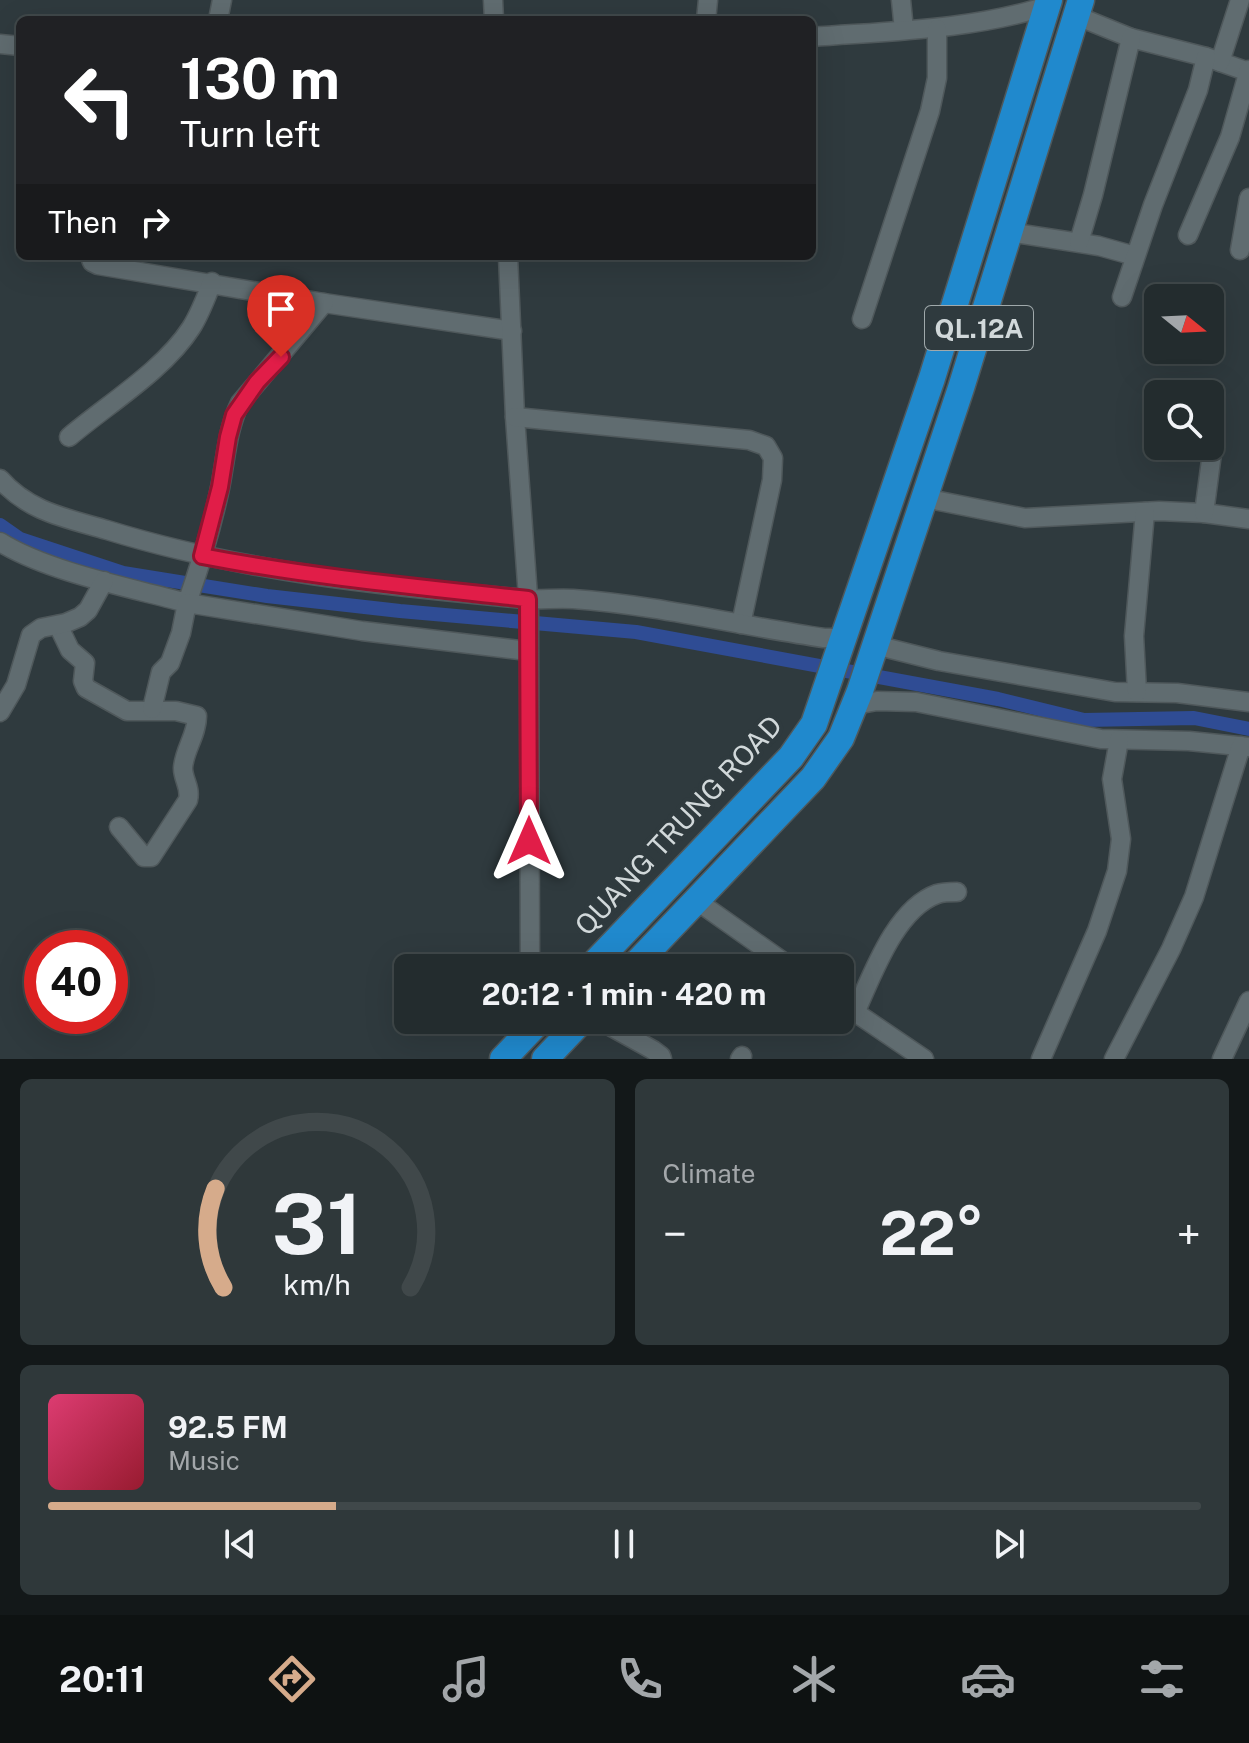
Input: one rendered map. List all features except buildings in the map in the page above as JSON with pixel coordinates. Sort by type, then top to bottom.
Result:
[{"type":"highway","points":[[1048,3],[1079,8]]},
{"type":"highway","name":"QL.12A","points":[[844,641],[932,378],[1048,3]]},
{"type":"highway","name":"QL.12A","points":[[646,954],[813,778],[841,738],[874,650],[961,388],[1079,8]]},
{"type":"highway","points":[[932,378],[961,388]]},
{"type":"highway","name":"QUANG TRUNG ROAD","points":[[603,954],[791,757],[814,724],[844,641]]},
{"type":"highway","points":[[721,832],[742,854]]},
{"type":"highway","points":[[503,1059],[525,1034]]},
{"type":"highway","points":[[542,1034],[554,1056],[571,1034]]},
{"type":"street","points":[[901,0],[904,30]]},
{"type":"street","points":[[1122,297],[1198,90],[1240,0]]},
{"type":"street","points":[[816,37],[937,29],[1027,12],[1048,3]]},
{"type":"street","points":[[1079,8],[1131,38],[1249,71],[1230,137],[1188,235]]},
{"type":"street","points":[[862,319],[930,111],[937,78],[937,29]]},
{"type":"street","points":[[1079,242],[1131,38]]},
{"type":"street","points":[[1240,250],[1249,198]]},
{"type":"street","points":[[1009,232],[1079,242],[1135,256]]},
{"type":"street","points":[[91,260],[98,265],[512,331]]},
{"type":"street","points":[[508,260],[528,605],[530,954]]},
{"type":"street","points":[[69,437],[165,359],[200,313],[212,282]]},
{"type":"street","points":[[152,709],[161,672],[170,663],[181,633],[220,487],[234,415],[240,403],[324,303]]},
{"type":"street","points":[[515,417],[749,440],[772,451],[774,466],[741,624]]},
{"type":"street","points":[[1204,513],[1211,460]]},
{"type":"street","points":[[0,479],[21,500],[34,507],[201,558],[528,605],[573,599],[844,641]]},
{"type":"street","points":[[924,498],[1025,518],[1145,512],[1204,513],[1249,519]]},
{"type":"street","points":[[1137,692],[1134,636],[1145,512]]},
{"type":"street","points":[[0,542],[18,552],[104,581],[188,601],[362,631],[528,648]]},
{"type":"street","points":[[0,712],[16,685],[29,638],[41,628],[74,621],[86,612],[104,581]]},
{"type":"street","points":[[58,625],[70,650],[85,663],[83,681],[86,688],[127,711],[152,709],[197,716],[184,762],[184,775],[190,791],[188,800],[151,857],[144,857],[119,827]]},
{"type":"street","points":[[874,650],[1115,692],[1177,693],[1249,702]]},
{"type":"street","points":[[857,698],[916,702],[1043,729],[1119,740],[1189,741],[1245,747],[1194,897],[1171,949],[1114,1059]]},
{"type":"street","points":[[1041,1059],[1097,931],[1117,871],[1121,839],[1112,779],[1119,740]]},
{"type":"street","points":[[854,997],[898,927],[920,905],[938,894],[957,892]]},
{"type":"street","points":[[697,901],[772,954]]},
{"type":"street","points":[[1222,1059],[1249,1001]]},
{"type":"street","points":[[854,1013],[924,1059]]},
{"type":"street","points":[[624,1034],[653,1050],[662,1059]]},
{"type":"waterway","points":[[0,525],[20,539],[123,573],[267,596],[636,632],[998,699],[1084,720],[1194,718],[1249,729]]},
{"type":"route","points":[[281,357],[257,382],[234,415],[202,556],[267,569],[451,593],[528,599],[529,841]]}]
